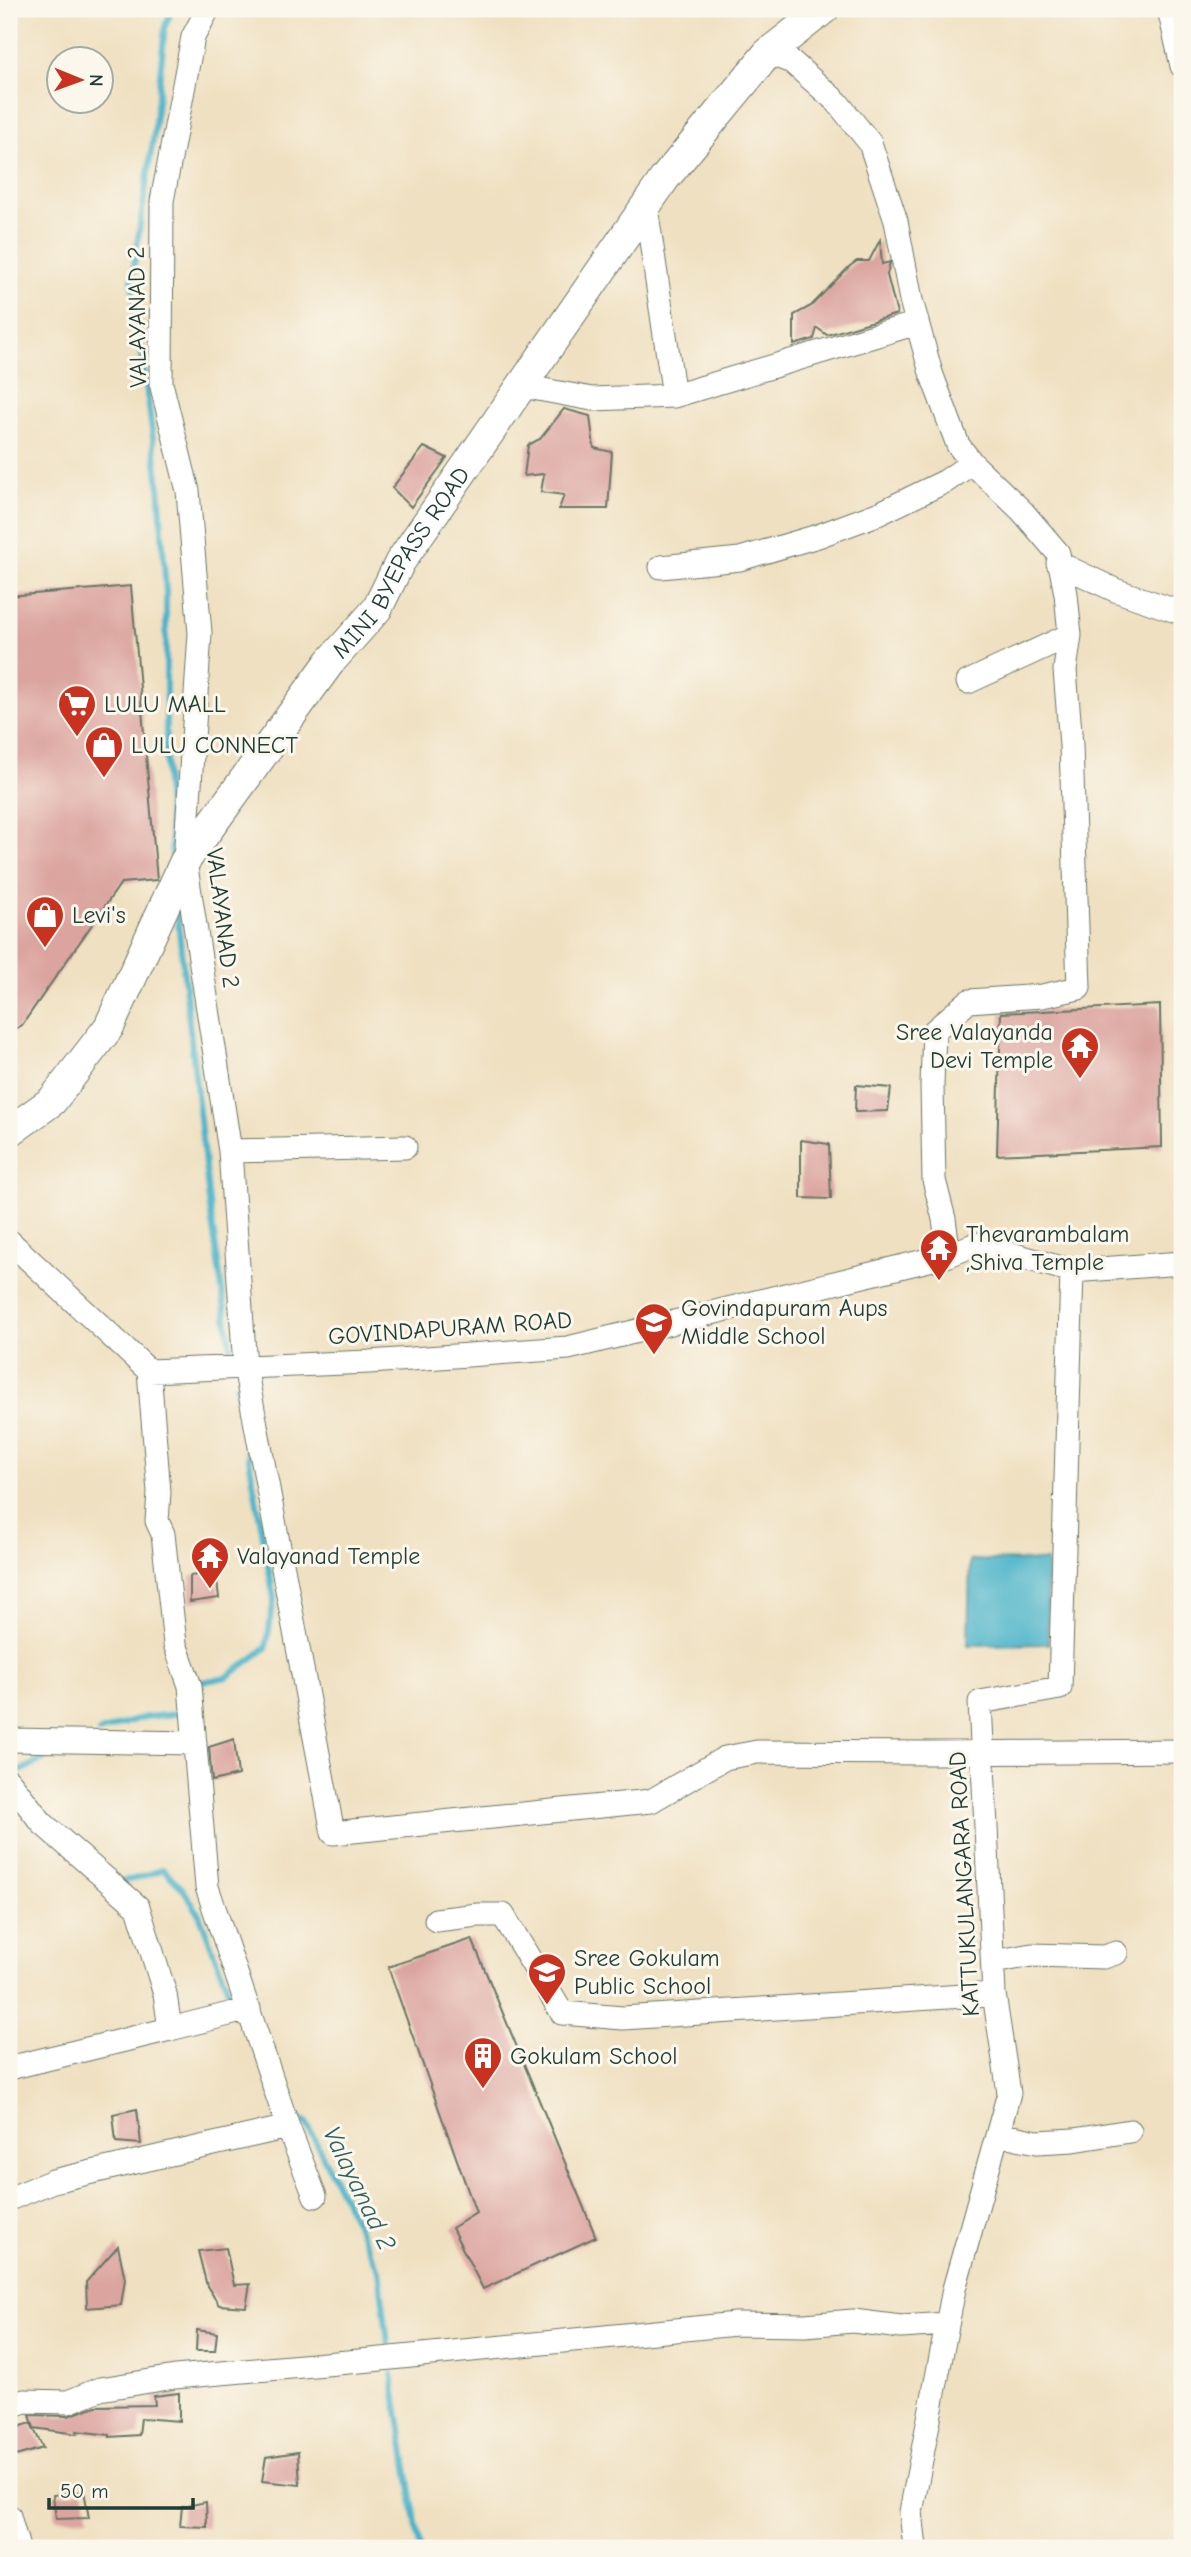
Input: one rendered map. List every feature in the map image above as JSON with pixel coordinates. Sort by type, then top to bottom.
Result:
[{"type":"main road","name":"MINI BYEPASS ROAD","points":[[9,1132],[52,1101],[108,1027],[185,861],[330,662],[377,609],[400,562],[666,178],[768,53],[824,9]]},
{"type":"street","name":"VALAYANAD 2","points":[[208,9],[193,37],[162,201],[161,383],[188,491],[200,633],[185,861],[230,1151],[245,1367],[332,1833],[651,1801],[725,1758],[757,1752],[930,1754],[984,1751]]},
{"type":"street","points":[[1169,9],[1179,35],[1182,66]]},
{"type":"street","points":[[768,53],[792,62],[837,102],[870,143],[896,221],[917,323],[931,373],[958,445],[1058,553],[1066,594],[1070,635],[1065,670],[1071,745],[1079,988],[1042,996],[969,1001],[934,1031],[934,1180],[944,1219],[949,1255]]},
{"type":"street","points":[[646,207],[674,396]]},
{"type":"street","points":[[522,386],[592,399],[674,396],[917,323]]},
{"type":"street","points":[[661,568],[740,559],[818,536],[880,513],[946,481],[972,463]]},
{"type":"street","points":[[1058,563],[1115,590],[1182,613]]},
{"type":"street","points":[[968,682],[1070,635]]},
{"type":"street","points":[[230,1151],[405,1147]]},
{"type":"street","points":[[9,1243],[149,1371],[159,1492],[157,1521],[163,1534],[175,1644],[190,1686],[207,1886],[288,2127],[315,2196]]},
{"type":"street","name":"GOVINDAPURAM ROAD","points":[[149,1371],[369,1362],[568,1348],[949,1255],[976,1244],[1072,1272],[1182,1263]]},
{"type":"street","name":"KATTUKULANGARA ROAD","points":[[915,2548],[911,2512],[954,2289],[1009,2093],[994,1994],[984,1751],[979,1702],[1060,1688],[1072,1272]]},
{"type":"street","points":[[9,1740],[195,1742]]},
{"type":"street","points":[[984,1751],[1182,1751]]},
{"type":"street","points":[[9,1782],[42,1823],[138,1907],[165,1994],[170,2029]]},
{"type":"street","points":[[436,1920],[478,1914],[503,1915],[562,2013],[622,2018],[994,1994]]},
{"type":"street","points":[[993,1962],[1032,1955],[1104,1957],[1116,1953]]},
{"type":"street","points":[[9,2068],[249,2009]]},
{"type":"street","points":[[9,2199],[53,2181],[288,2127]]},
{"type":"street","points":[[998,2134],[1037,2142],[1074,2140],[1130,2131]]},
{"type":"street","points":[[9,2407],[24,2402],[68,2402],[100,2389],[175,2377],[736,2324],[804,2325],[853,2321],[901,2326],[947,2324]]},
{"type":"street","points":[[9,2516],[18,2548]]},
{"type":"water","points":[[970,1560],[1047,1561],[1048,1644],[968,1645]]},
{"type":"building","points":[[880,240],[882,264],[890,262],[887,275],[897,314],[827,335],[817,328],[814,339],[794,345],[794,315],[811,306],[850,266],[857,261],[869,261]]},
{"type":"building","points":[[564,409],[590,416],[594,448],[612,452],[608,509],[559,509],[564,495],[541,492],[544,474],[524,476],[528,445],[540,439]]},
{"type":"building","points":[[424,447],[447,458],[411,507],[392,488]]},
{"type":"building","name":"LULU MALL","points":[[131,586],[157,880],[121,883],[22,1025],[9,1033],[9,596]]},
{"type":"building","name":"Sree Valayanda Devi Temple","points":[[1160,1005],[1162,1147],[997,1155],[1001,1013]]},
{"type":"building","points":[[856,1085],[891,1088],[888,1111],[855,1112]]},
{"type":"building","points":[[801,1140],[829,1144],[831,1199],[801,1198]]},
{"type":"building","points":[[216,1572],[219,1598],[190,1602],[190,1576]]},
{"type":"building","points":[[234,1739],[238,1775],[212,1781],[209,1747]]},
{"type":"building","name":"Gokulam School","points":[[472,1939],[596,2237],[483,2289],[452,2228],[476,2213],[388,1967]]},
{"type":"building","points":[[137,2109],[141,2144],[116,2142],[113,2114]]},
{"type":"building","points":[[118,2246],[125,2279],[121,2305],[87,2308],[86,2282]]},
{"type":"building","points":[[226,2248],[234,2285],[250,2284],[246,2307],[219,2305],[207,2286],[198,2251]]},
{"type":"building","points":[[197,2330],[217,2333],[215,2351],[196,2351]]},
{"type":"building","points":[[179,2393],[179,2421],[141,2418],[139,2435],[110,2437],[34,2428],[30,2415],[68,2416],[96,2406],[155,2405],[154,2396]]},
{"type":"building","points":[[31,2423],[43,2448],[9,2458],[9,2430]]},
{"type":"building","points":[[298,2452],[300,2485],[262,2481],[266,2457]]},
{"type":"building","points":[[84,2491],[89,2518],[56,2519],[53,2495]]},
{"type":"building","points":[[206,2502],[207,2527],[180,2526],[182,2507]]},
{"type":"waterway","points":[[172,855],[166,782],[166,593],[159,485],[132,278],[154,134],[165,26],[173,9]]},
{"type":"waterway","points":[[177,912],[209,1202],[231,1350]]},
{"type":"waterway","name":"Valayanad 2","points":[[192,1684],[227,1677],[266,1648],[274,1599],[236,1385]]},
{"type":"waterway","name":"Valayanad 2","points":[[99,1732],[145,1717],[187,1713]]},
{"type":"waterway","name":"Valayanad 2","points":[[16,1773],[64,1749]]},
{"type":"waterway","name":"Valayanad 2","points":[[118,1882],[163,1869],[183,1889],[199,1914],[235,2008]]},
{"type":"waterway","name":"Valayanad 2","points":[[292,2115],[306,2122],[379,2270],[388,2343]]},
{"type":"waterway","name":"Valayanad 2","points":[[392,2374],[420,2548]]},
{"type":"place","name":"LULU MALL","points":[[77,738]]},
{"type":"place","name":"LULU CONNECT","points":[[104,779]]},
{"type":"place","name":"Levi's","points":[[45,949]]},
{"type":"place","name":"Sree Valayanda Devi Temple","points":[[1080,1080]]},
{"type":"place","name":"Thevarambalam ,Shiva Temple","points":[[939,1282]]},
{"type":"place","name":"Govindapuram Aups Middle School","points":[[654,1356]]},
{"type":"place","name":"Valayanad Temple","points":[[210,1590]]},
{"type":"place","name":"Sree Gokulam Public School","points":[[547,2006]]},
{"type":"place","name":"Gokulam School","points":[[483,2090]]}]
